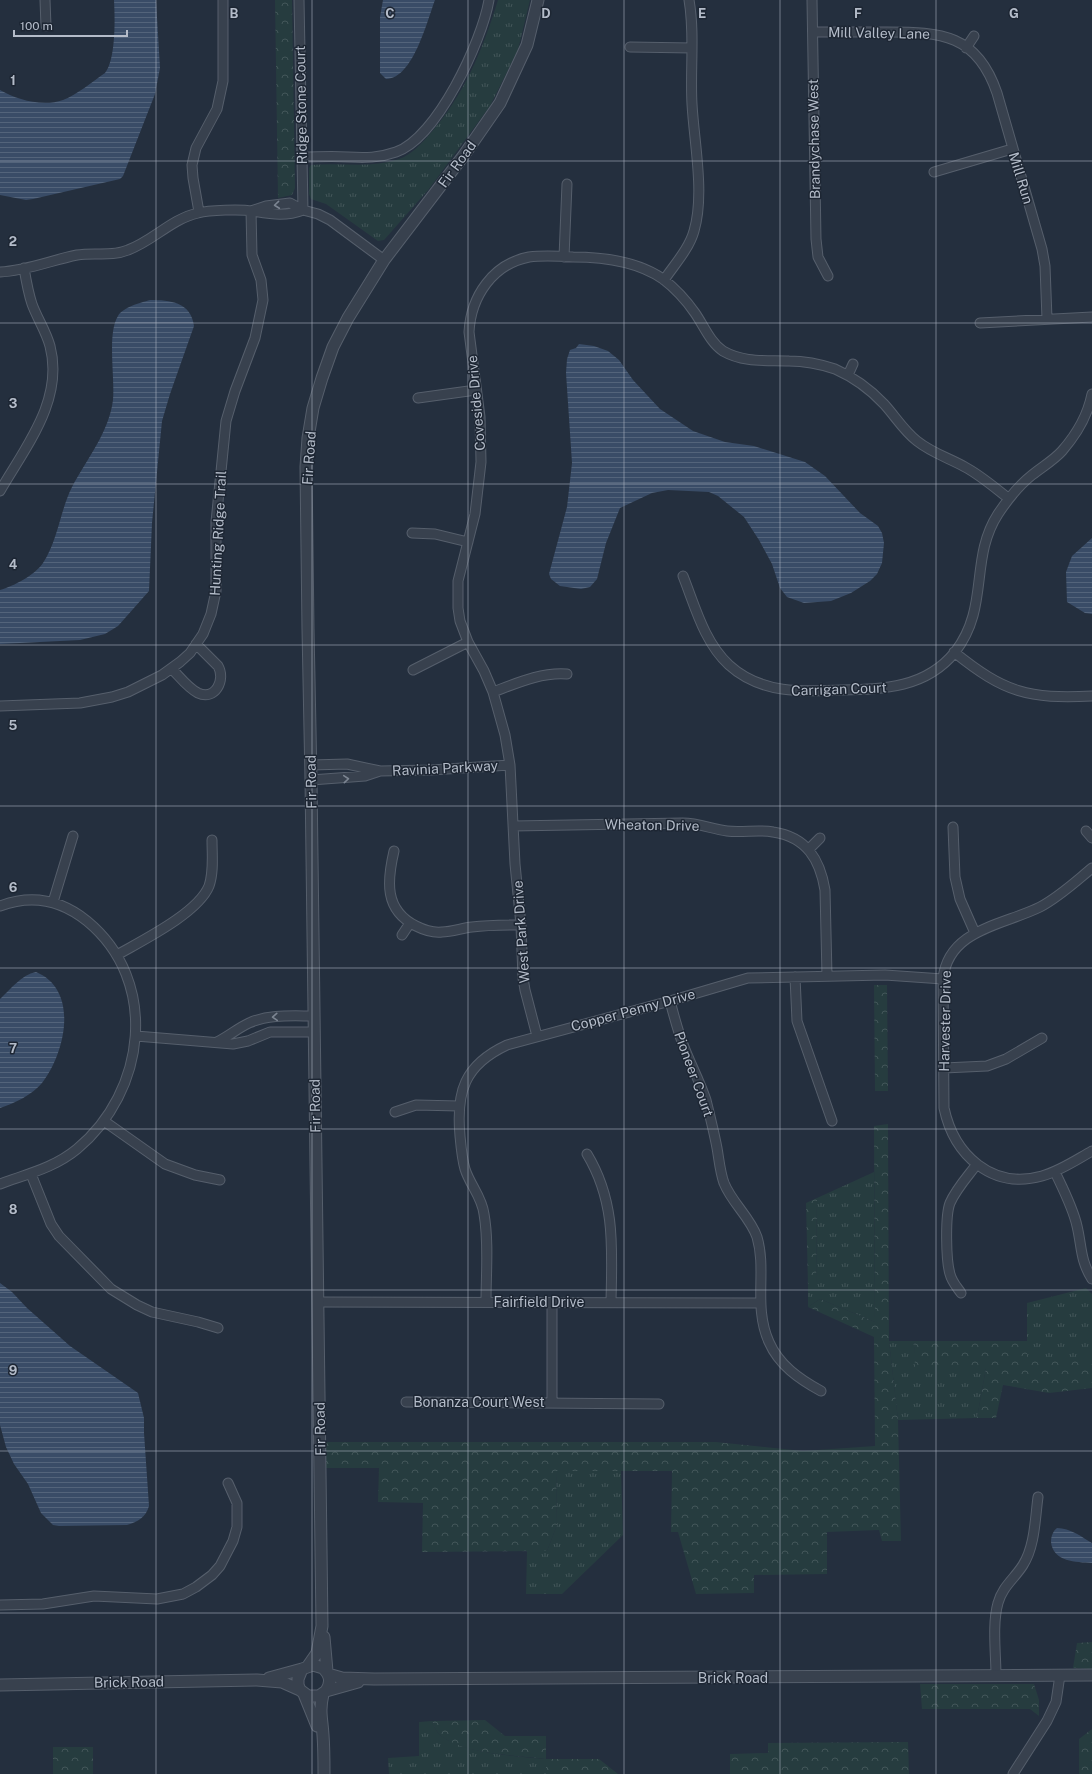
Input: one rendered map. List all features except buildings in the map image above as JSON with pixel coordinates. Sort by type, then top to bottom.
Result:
[{"type":"street","points":[[46,0],[46,26]]},
{"type":"street","points":[[199,212],[192,165],[196,148],[217,109],[223,81],[223,0]]},
{"type":"street","name":"Ridge Stone Court","points":[[299,0],[303,210]]},
{"type":"street","points":[[302,157],[378,158],[397,152],[412,144],[437,116],[469,62],[489,0]]},
{"type":"street","name":"Fir Road","points":[[327,1672],[322,1626],[312,780],[306,483],[308,438],[313,408],[333,347],[357,301],[384,260],[464,155],[500,103],[527,45],[538,0]]},
{"type":"street","points":[[664,280],[689,244],[697,221],[698,176],[692,104],[692,48],[688,0]]},
{"type":"street","name":"Brandychase West","points":[[812,0],[816,244],[818,257],[828,276]]},
{"type":"street","name":"Mill Valley Lane","points":[[813,32],[928,33],[950,38],[966,48]]},
{"type":"street","points":[[966,48],[974,36]]},
{"type":"street","points":[[630,47],[692,48]]},
{"type":"street","name":"Mill Run","points":[[966,48],[980,60],[992,80],[1042,250],[1047,319]]},
{"type":"street","points":[[934,172],[1012,149]]},
{"type":"street","points":[[564,256],[567,184]]},
{"type":"street","points":[[0,272],[24,268],[77,255],[120,253],[130,250],[180,219],[199,212],[251,211],[266,215],[290,215],[303,210],[318,214],[330,220],[384,260]]},
{"type":"street","name":"Hunting Ridge Trail","points":[[0,706],[58,705],[92,702],[112,697],[144,685],[172,669],[190,653],[209,621],[215,597],[216,522],[226,421],[234,391],[256,338],[263,300],[261,280],[252,255],[251,211]]},
{"type":"street","name":"Coveside Drive","points":[[513,826],[510,765],[505,735],[493,692],[484,671],[468,642],[460,621],[457,596],[458,581],[475,514],[481,462],[480,417],[469,332],[470,322],[474,304],[483,287],[499,271],[519,260],[540,256],[593,257],[644,268],[664,280],[686,302],[709,336],[722,350],[744,359],[799,361],[821,365],[848,375],[873,393],[904,430],[917,441],[931,451],[975,473],[1008,498]]},
{"type":"street","points":[[0,491],[44,414],[52,386],[53,372],[50,347],[32,303],[24,268]]},
{"type":"street","points":[[980,323],[1092,318]]},
{"type":"street","points":[[848,375],[853,364]]},
{"type":"street","points":[[418,398],[476,390]]},
{"type":"street","name":"Carrigan Court","points":[[683,576],[699,618],[712,644],[739,673],[766,686],[791,691],[884,689],[900,686],[925,676],[939,667],[954,652],[972,621],[976,607],[984,544],[993,523],[1008,498],[1026,481],[1062,452],[1081,424],[1092,394]]},
{"type":"street","points":[[412,533],[435,534],[468,542]]},
{"type":"street","points":[[413,670],[468,642]]},
{"type":"street","points":[[172,669],[200,694],[206,694],[217,689],[222,680],[221,671],[196,644]]},
{"type":"street","points":[[954,652],[986,676],[1016,690],[1048,697],[1092,696]]},
{"type":"street","points":[[493,692],[537,676],[567,674]]},
{"type":"street","points":[[311,765],[347,764],[380,771]]},
{"type":"street","name":"Ravinia Parkway","points":[[380,771],[431,770],[510,765]]},
{"type":"street","points":[[312,780],[365,776],[380,771]]},
{"type":"street","name":"Wheaton Drive","points":[[513,826],[694,823],[727,831],[773,832],[798,840],[809,849]]},
{"type":"street","name":"West Park Drive","points":[[513,826],[524,984],[537,1036]]},
{"type":"street","points":[[953,827],[956,882],[960,899],[975,933]]},
{"type":"street","points":[[53,902],[73,836]]},
{"type":"street","points":[[820,838],[809,849],[819,866],[825,890],[827,976]]},
{"type":"street","points":[[117,955],[185,913],[202,899],[208,888],[211,877],[212,840]]},
{"type":"street","points":[[394,851],[390,870],[390,894],[392,903],[399,914],[410,923],[424,930],[442,932],[471,927],[521,925]]},
{"type":"street","name":"Harvester Drive","points":[[1092,868],[1045,904],[975,933],[961,942],[947,960],[943,979],[944,1108],[947,1124],[961,1149],[976,1164],[995,1173],[1018,1179],[1055,1172],[1092,1151]]},
{"type":"street","points":[[0,906],[11,902],[31,899],[53,902],[73,911],[87,921],[105,938],[117,955],[129,980],[133,994],[136,1018],[136,1036],[126,1079],[119,1095],[104,1121],[86,1141],[55,1164],[0,1184]]},
{"type":"street","points":[[402,935],[410,923]]},
{"type":"street","name":"Copper Penny Drive","points":[[486,1302],[484,1213],[480,1198],[469,1178],[464,1164],[459,1123],[459,1106],[465,1083],[477,1065],[496,1050],[507,1044],[670,1001],[748,978],[885,975],[943,979]]},
{"type":"street","points":[[795,977],[797,1021],[832,1121]]},
{"type":"street","name":"Pioneer Court","points":[[670,1001],[680,1036],[705,1098],[724,1183],[730,1195],[744,1214],[756,1237],[760,1257],[760,1303],[765,1331],[778,1358],[801,1380],[821,1391]]},
{"type":"street","points":[[216,1042],[232,1035],[243,1026],[264,1018],[314,1016]]},
{"type":"street","points":[[136,1036],[233,1044],[248,1041],[270,1032],[314,1032]]},
{"type":"street","points":[[944,1068],[987,1066],[1006,1059],[1042,1038]]},
{"type":"street","points":[[395,1112],[416,1105],[459,1106]]},
{"type":"street","points":[[104,1121],[165,1164],[196,1175],[220,1180]]},
{"type":"street","points":[[587,1154],[602,1184],[610,1218],[611,1302]]},
{"type":"street","points":[[961,1293],[953,1282],[948,1262],[948,1212],[953,1197],[976,1164]]},
{"type":"street","points":[[1055,1172],[1075,1217],[1083,1263],[1092,1279]]},
{"type":"street","points":[[31,1174],[51,1224],[59,1236],[111,1289],[137,1306],[152,1312],[218,1328]]},
{"type":"street","name":"Fairfield Drive","points":[[319,1302],[760,1303]]},
{"type":"street","points":[[552,1302],[552,1403]]},
{"type":"street","name":"Bonanza Court West","points":[[406,1402],[660,1404]]},
{"type":"street","points":[[0,1605],[43,1604],[94,1596],[158,1599],[178,1595],[196,1587],[212,1575],[220,1566],[233,1541],[237,1527],[237,1503],[228,1483]]},
{"type":"street","points":[[996,1676],[996,1618],[998,1602],[1004,1589],[1023,1564],[1029,1552],[1038,1497]]},
{"type":"street","name":"Fir Road","points":[[305,1668],[316,1653],[322,1626]]},
{"type":"street","points":[[324,1750],[313,1714],[302,1692],[298,1679],[305,1668],[318,1665],[327,1672],[330,1683],[325,1692],[320,1708],[323,1733],[324,1750],[324,1774]]},
{"type":"street","name":"Brick Road","points":[[257,1680],[305,1668]]},
{"type":"street","name":"Brick Road","points":[[327,1672],[342,1678],[374,1679],[1092,1675]]},
{"type":"street","points":[[1013,1774],[1047,1721],[1056,1702],[1060,1675]]},
{"type":"street","name":"Brick Road","points":[[325,1692],[374,1679]]},
{"type":"street","name":"Brick Road","points":[[0,1684],[257,1680],[282,1682],[302,1692]]},
{"type":"street","points":[[302,1692],[313,1697],[325,1692]]},
{"type":"green space","points":[[275,0],[292,0],[295,188],[292,195],[278,198]]},
{"type":"green space","points":[[498,0],[530,0],[518,50],[490,106],[429,189],[384,240],[378,241],[326,204],[311,199],[309,194],[309,168],[311,165],[366,165],[388,162],[408,155],[423,142],[452,104],[471,71],[486,36]]},
{"type":"green space","points":[[874,985],[887,985],[888,1091],[875,1091]]},
{"type":"green space","points":[[888,1124],[889,1341],[898,1420],[901,1541],[882,1541],[879,1530],[827,1532],[827,1574],[754,1575],[754,1593],[696,1594],[678,1532],[671,1532],[672,1471],[556,1471],[557,1525],[547,1551],[422,1552],[423,1503],[378,1502],[379,1468],[326,1468],[325,1442],[716,1442],[803,1451],[875,1446],[874,1337],[808,1307],[820,1299],[875,1322],[874,1126]]},
{"type":"green space","points":[[874,1172],[875,1322],[820,1299],[808,1307],[808,1286],[816,1286],[817,1198]]},
{"type":"green space","points":[[817,1198],[816,1286],[808,1286],[806,1203]]},
{"type":"green space","points":[[1086,1288],[1092,1294],[1092,1359],[1027,1359],[1027,1303]]},
{"type":"green space","points":[[889,1341],[914,1341],[916,1368],[986,1368],[977,1418],[898,1420]]},
{"type":"green space","points":[[914,1341],[1027,1341],[1027,1359],[1092,1359],[1092,1388],[1049,1393],[1003,1385],[996,1418],[977,1418],[986,1368],[915,1368]]},
{"type":"green space","points":[[621,1470],[623,1535],[562,1594],[526,1594],[527,1551],[547,1551],[557,1525],[556,1471]]},
{"type":"green space","points":[[1092,1642],[1092,1669],[1073,1668],[1077,1643]]},
{"type":"green space","points":[[920,1684],[1034,1684],[1039,1700],[1039,1716],[1030,1709],[922,1709]]},
{"type":"green space","points":[[485,1720],[505,1736],[546,1736],[546,1759],[491,1753],[462,1747],[450,1742],[440,1735],[432,1721]]},
{"type":"green space","points":[[432,1721],[440,1735],[462,1746],[491,1753],[546,1759],[546,1774],[389,1774],[388,1758],[419,1756],[419,1722]]},
{"type":"green space","points":[[1092,1729],[1092,1774],[1079,1774],[1079,1739]]},
{"type":"green space","points":[[908,1742],[909,1774],[730,1774],[730,1754],[768,1753],[768,1743]]},
{"type":"green space","points":[[53,1747],[93,1747],[93,1774],[53,1774]]},
{"type":"green space","points":[[546,1759],[599,1759],[618,1774],[546,1774]]},
{"type":"water","points":[[114,0],[156,0],[160,68],[155,94],[123,176],[120,179],[33,199],[26,200],[0,195],[0,90],[14,97],[39,103],[55,102],[74,95],[105,73],[109,67],[113,48]]},
{"type":"water","points":[[383,0],[435,0],[418,47],[411,60],[404,70],[396,76],[386,79],[380,73],[380,17]]},
{"type":"water","points":[[150,300],[172,302],[184,307],[189,312],[194,326],[162,421],[152,523],[149,591],[118,626],[105,634],[80,640],[0,644],[0,590],[24,580],[35,572],[43,563],[56,535],[72,487],[97,445],[111,412],[113,400],[112,344],[113,333],[118,316],[124,310],[132,306]]},
{"type":"water","points":[[579,344],[594,346],[608,351],[619,360],[633,380],[660,409],[693,431],[725,442],[754,446],[805,462],[825,476],[860,513],[878,526],[882,533],[884,543],[882,563],[877,574],[870,581],[851,593],[831,601],[804,603],[787,597],[780,588],[772,564],[744,517],[718,496],[709,492],[668,490],[652,493],[620,508],[606,543],[597,579],[590,587],[581,589],[560,586],[551,579],[549,574],[567,507],[572,463],[566,373],[567,359],[570,350],[576,348]]},
{"type":"water","points":[[1092,538],[1092,614],[1085,613],[1067,602],[1066,572],[1072,556]]},
{"type":"water","points":[[36,972],[50,981],[59,993],[63,1007],[64,1023],[62,1040],[57,1056],[42,1083],[23,1098],[0,1108],[0,999],[21,979]]},
{"type":"water","points":[[0,1283],[12,1292],[27,1308],[70,1346],[138,1393],[144,1418],[149,1506],[144,1516],[138,1521],[127,1525],[59,1526],[53,1525],[41,1513],[28,1484],[14,1464],[6,1447],[0,1425]]},
{"type":"water","points":[[1057,1528],[1071,1531],[1092,1543],[1092,1563],[1066,1560],[1056,1554],[1053,1549],[1051,1538],[1052,1534]]}]
